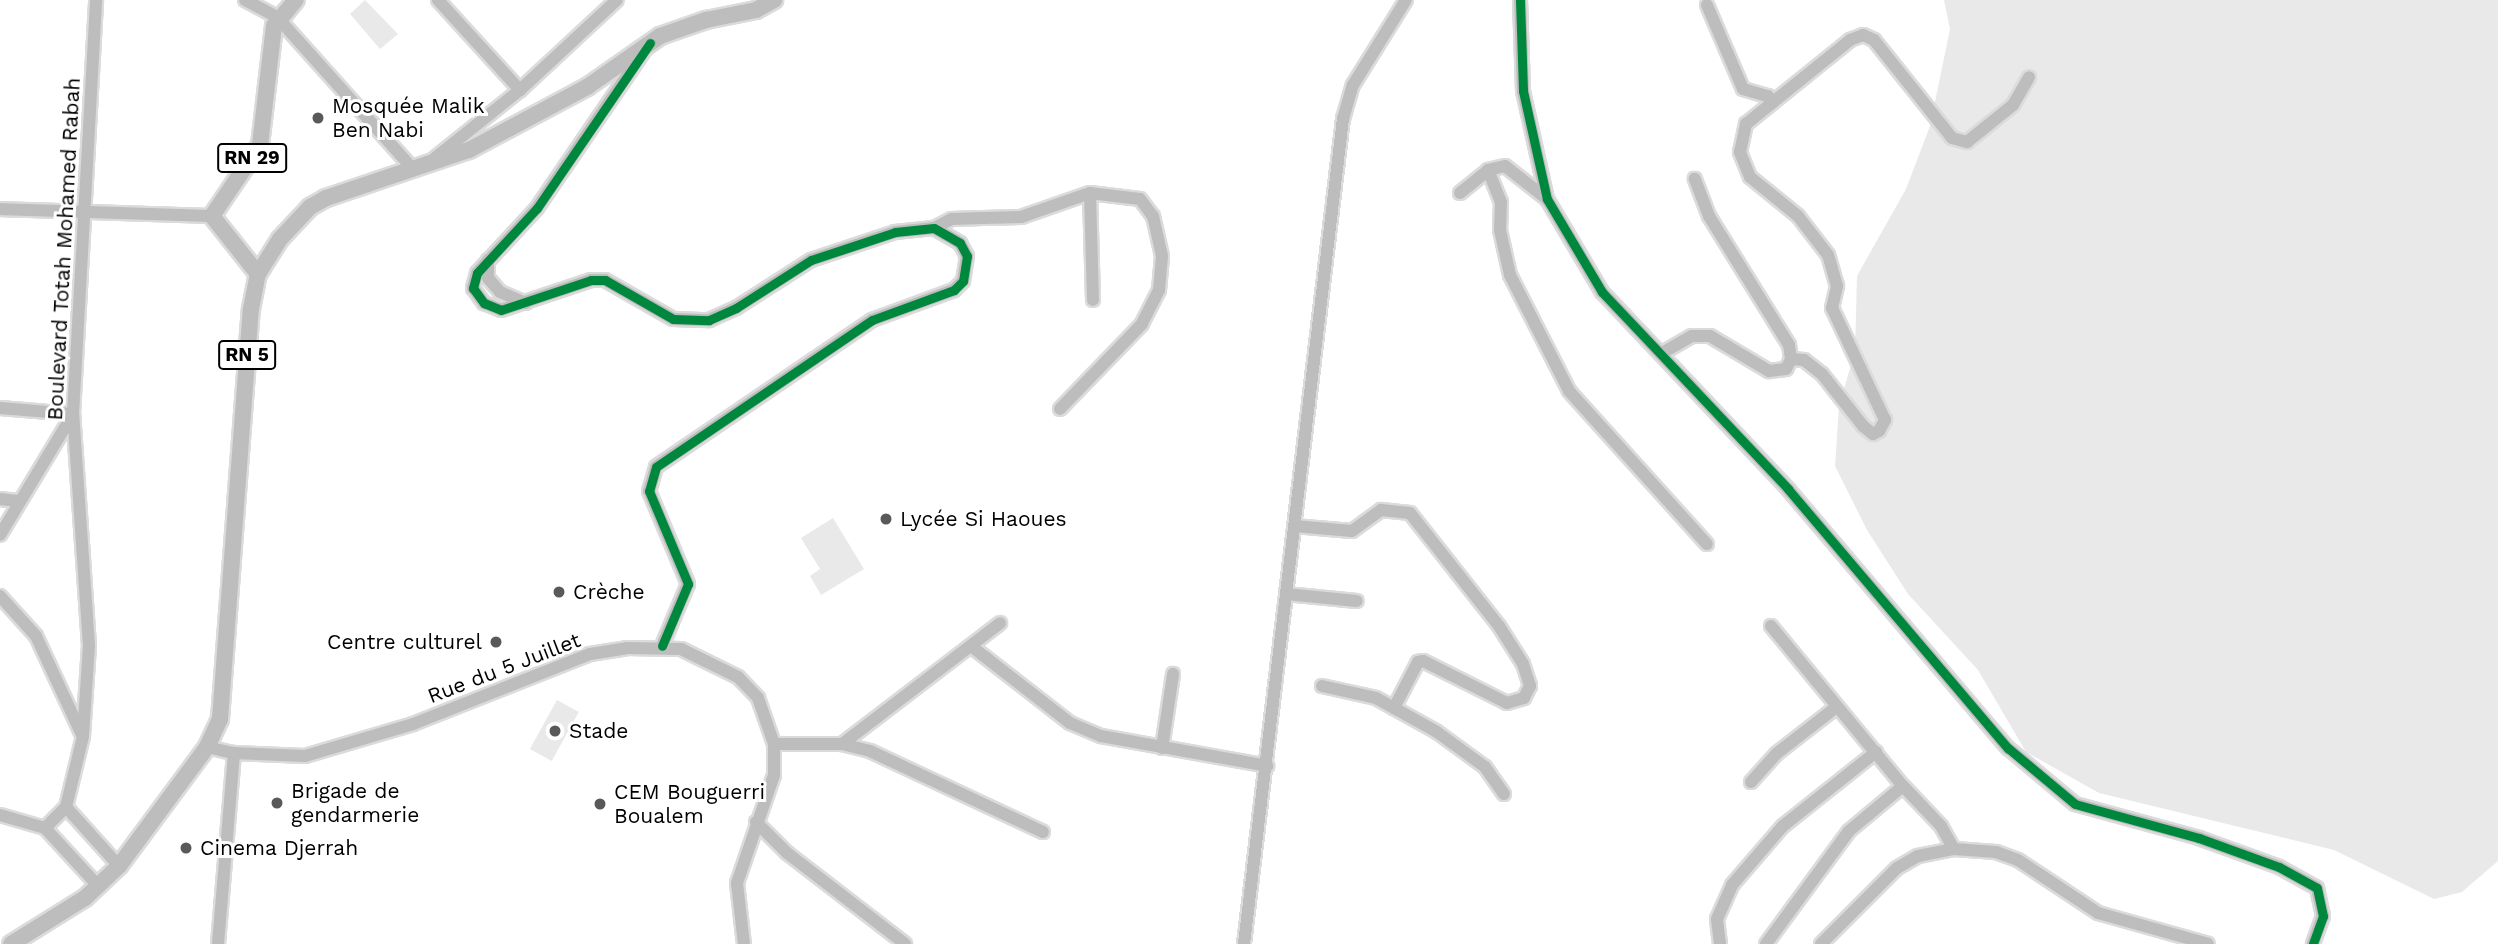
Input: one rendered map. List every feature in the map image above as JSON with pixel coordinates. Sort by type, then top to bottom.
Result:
[{"type":"main road","points":[[277,17],[296,0]]},
{"type":"main road","name":"RN 5","points":[[10,944],[99,887],[119,866],[207,747],[224,705],[247,364],[258,274],[281,239],[310,207],[412,168],[470,150],[533,118],[650,43],[706,20],[756,10],[774,0]]},
{"type":"main road","name":"RN 29","points":[[212,216],[263,138],[277,17]]},
{"type":"main road","points":[[212,216],[258,274]]},
{"type":"street","name":"Boulevard Totah Mohamed Rabah","points":[[66,807],[82,736],[89,646],[73,414],[96,0]]},
{"type":"street","points":[[245,0],[277,17],[412,168]]},
{"type":"street","points":[[438,0],[520,90]]},
{"type":"street","points":[[431,162],[520,90],[617,0]]},
{"type":"street","points":[[1244,944],[1343,119],[1353,85],[1406,0]]},
{"type":"street","points":[[1520,0],[1523,91],[1547,199],[1602,292],[1664,352],[1788,489],[2008,748],[2075,804],[2199,838],[2279,867],[2318,888],[2323,916],[2313,944]]},
{"type":"street","points":[[1707,5],[1743,89],[1768,96],[1772,103]]},
{"type":"street","points":[[1791,359],[1804,360],[1822,374],[1863,426],[1873,434],[1879,431],[1885,420],[1832,308],[1837,286],[1828,255],[1798,216],[1750,177],[1740,152],[1746,124],[1850,40],[1863,36],[1874,40],[1952,138],[1967,142],[2012,105],[2029,77]]},
{"type":"street","points":[[650,43],[537,208],[489,256],[473,288],[484,303],[501,310],[527,304],[591,280],[606,279],[673,319],[709,320],[736,308],[821,256],[895,232],[934,228],[952,219],[1021,217],[1090,194],[1140,199],[1153,216],[1163,256],[1159,290],[1142,324],[1060,409]]},
{"type":"street","points":[[1460,193],[1488,170],[1505,166],[1547,199]]},
{"type":"street","points":[[1488,170],[1501,202],[1500,230],[1510,275],[1569,391],[1707,544]]},
{"type":"street","points":[[1664,352],[1692,336],[1710,336],[1769,371],[1786,369],[1791,359],[1789,345],[1709,216],[1695,180]]},
{"type":"street","points":[[1090,194],[1093,300]]},
{"type":"street","points":[[0,209],[82,215],[212,216]]},
{"type":"street","points":[[662,646],[688,584],[649,491],[651,476],[656,467],[872,320],[954,290],[963,281],[967,256],[960,243],[934,228]]},
{"type":"street","points":[[489,256],[488,278],[500,292],[527,304]]},
{"type":"street","points":[[0,408],[73,414],[17,501],[0,535]]},
{"type":"street","points":[[0,499],[17,501]]},
{"type":"street","points":[[1294,526],[1352,531],[1381,510],[1410,513],[1499,626],[1523,664],[1530,686],[1524,698],[1507,703],[1423,661],[1418,662],[1394,708]]},
{"type":"street","points":[[1286,594],[1357,601]]},
{"type":"street","points":[[0,596],[36,636],[82,736]]},
{"type":"street","points":[[842,744],[1000,623]]},
{"type":"street","points":[[1771,626],[1835,708],[1941,826],[1954,849]]},
{"type":"street","name":"Rue du 5 Juillet","points":[[207,747],[234,753],[305,756],[414,724],[590,654],[662,646],[709,660],[738,677],[758,698],[774,744],[774,775],[737,883],[744,944]]},
{"type":"street","points":[[971,646],[1070,723],[1101,736],[1267,766]]},
{"type":"street","points":[[1162,748],[1173,674]]},
{"type":"street","points":[[1322,686],[1366,694],[1394,708],[1473,757],[1504,794]]},
{"type":"street","points":[[1751,782],[1776,754],[1835,708]]},
{"type":"street","points":[[774,744],[842,744],[916,771],[1043,832]]},
{"type":"street","points":[[1720,944],[1720,904],[1732,885],[1783,826],[1876,752]]},
{"type":"street","points":[[218,944],[234,753]]},
{"type":"street","points":[[1766,944],[1849,831],[1903,786]]},
{"type":"street","points":[[45,828],[66,807],[119,866]]},
{"type":"street","points":[[0,815],[45,828],[99,887]]},
{"type":"street","points":[[756,822],[787,853],[905,944]]},
{"type":"street","points":[[1821,944],[1896,868],[1918,856],[1954,849],[1996,852],[2018,860],[2098,913],[2208,944]]},
{"type":"shaded area","points":[[365,0],[398,34],[380,49],[350,14]]},
{"type":"shaded area","points":[[1944,0],[2498,0],[2498,861],[2462,892],[2434,899],[2334,850],[2099,793],[2026,752],[1978,670],[1908,594],[1867,530],[1835,466],[1839,407],[1855,350],[1857,276],[1906,189],[1930,126],[1950,29]]},
{"type":"shaded area","points":[[833,518],[864,569],[821,595],[810,576],[820,569],[801,538]]},
{"type":"shaded area","name":"Stade","points":[[557,700],[579,712],[552,761],[530,749]]},
{"type":"cycle path","points":[[1520,0],[1523,91],[1547,199],[1602,292],[1788,489],[2008,748],[2075,804],[2199,838],[2279,867],[2317,888],[2323,916],[2313,944]]},
{"type":"cycle path","points":[[650,43],[537,208],[477,273],[473,288],[484,303],[501,310],[591,280],[605,280],[673,319],[709,320],[736,308],[811,260],[895,232],[934,228],[960,243],[967,256],[963,281],[954,290],[872,320],[656,467],[649,491],[688,584],[662,646]]},
{"type":"place","name":"Mosquée Malik Ben Nabi","points":[[318,118]]},
{"type":"place","name":"Lycée Si Haoues","points":[[886,519]]},
{"type":"place","name":"Crèche","points":[[559,592]]},
{"type":"place","name":"Centre culturel","points":[[496,642]]},
{"type":"place","name":"Stade","points":[[555,731]]},
{"type":"place","name":"Brigade de gendarmerie","points":[[277,803]]},
{"type":"place","name":"CEM Bouguerri Boualem","points":[[600,804]]},
{"type":"place","name":"Cinema Djerrah","points":[[186,848]]}]
